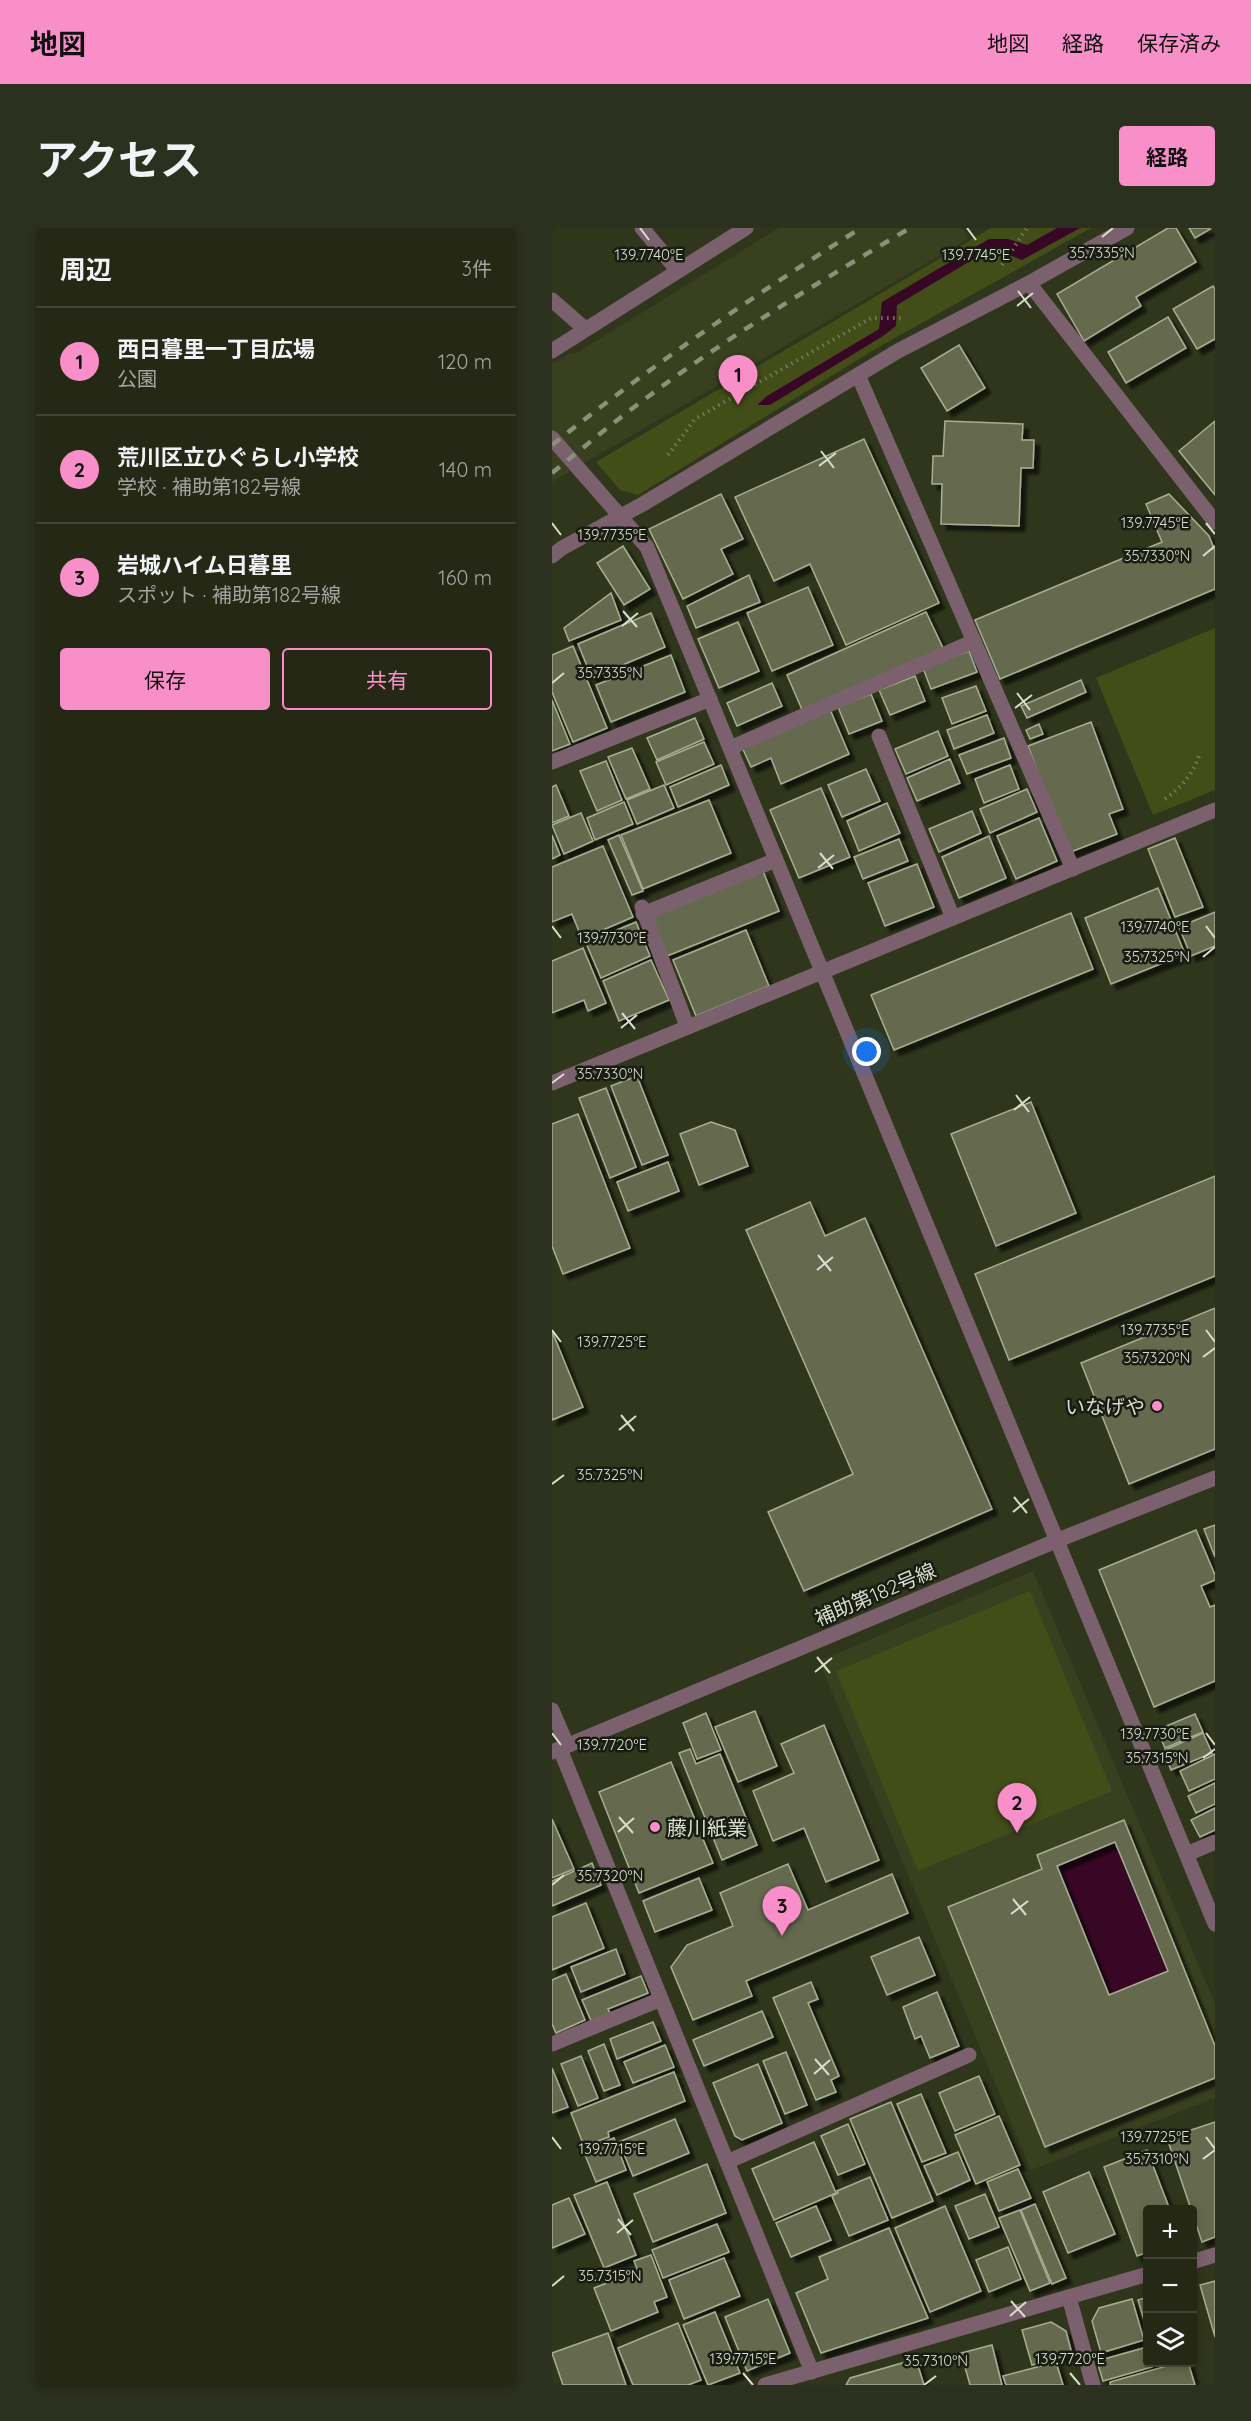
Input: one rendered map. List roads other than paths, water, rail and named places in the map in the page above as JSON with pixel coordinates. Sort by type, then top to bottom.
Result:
[{"type":"street","points":[[642,228],[678,270]]},
{"type":"street","points":[[552,351],[746,228]]},
{"type":"street","points":[[552,556],[597,527],[622,516],[898,351],[1029,283],[1127,228]]},
{"type":"street","points":[[1029,283],[1215,522]]},
{"type":"street","points":[[552,300],[585,329]]},
{"type":"street","points":[[858,375],[1073,869]]},
{"type":"street","points":[[552,438],[647,547],[1215,1924]]},
{"type":"street","points":[[730,748],[974,640]]},
{"type":"street","points":[[552,762],[710,699]]},
{"type":"street","points":[[879,736],[953,918]]},
{"type":"street","points":[[552,1083],[1215,810]]},
{"type":"street","points":[[687,1026],[642,911],[776,860]]},
{"type":"street","name":"補助第182号線","points":[[560,1749],[1058,1540],[1215,1478]]},
{"type":"street","points":[[552,1710],[560,1749],[727,2163],[805,2377]]},
{"type":"street","points":[[1186,1854],[1215,1842]]},
{"type":"street","points":[[552,2044],[661,1999]]},
{"type":"street","points":[[727,2163],[969,2055]]},
{"type":"street","points":[[1197,2260],[1215,2255]]},
{"type":"street","points":[[765,2385],[805,2377],[1143,2275]]},
{"type":"street","points":[[1068,2297],[1093,2385]]},
{"type":"railway","points":[[552,445],[627,387],[704,332],[861,228]]},
{"type":"railway","points":[[552,473],[637,405],[712,351],[810,288],[910,228]]},
{"type":"place","name":"西日暮里一丁目広場","points":[[738,405]]},
{"type":"place","name":"いなげや","points":[[1157,1406]]},
{"type":"place","name":"藤川紙業","points":[[655,1827]]},
{"type":"place","name":"荒川区立ひぐらし小学校","points":[[1017,1833]]},
{"type":"place","name":"岩城ハイム日暮里","points":[[782,1936]]}]
